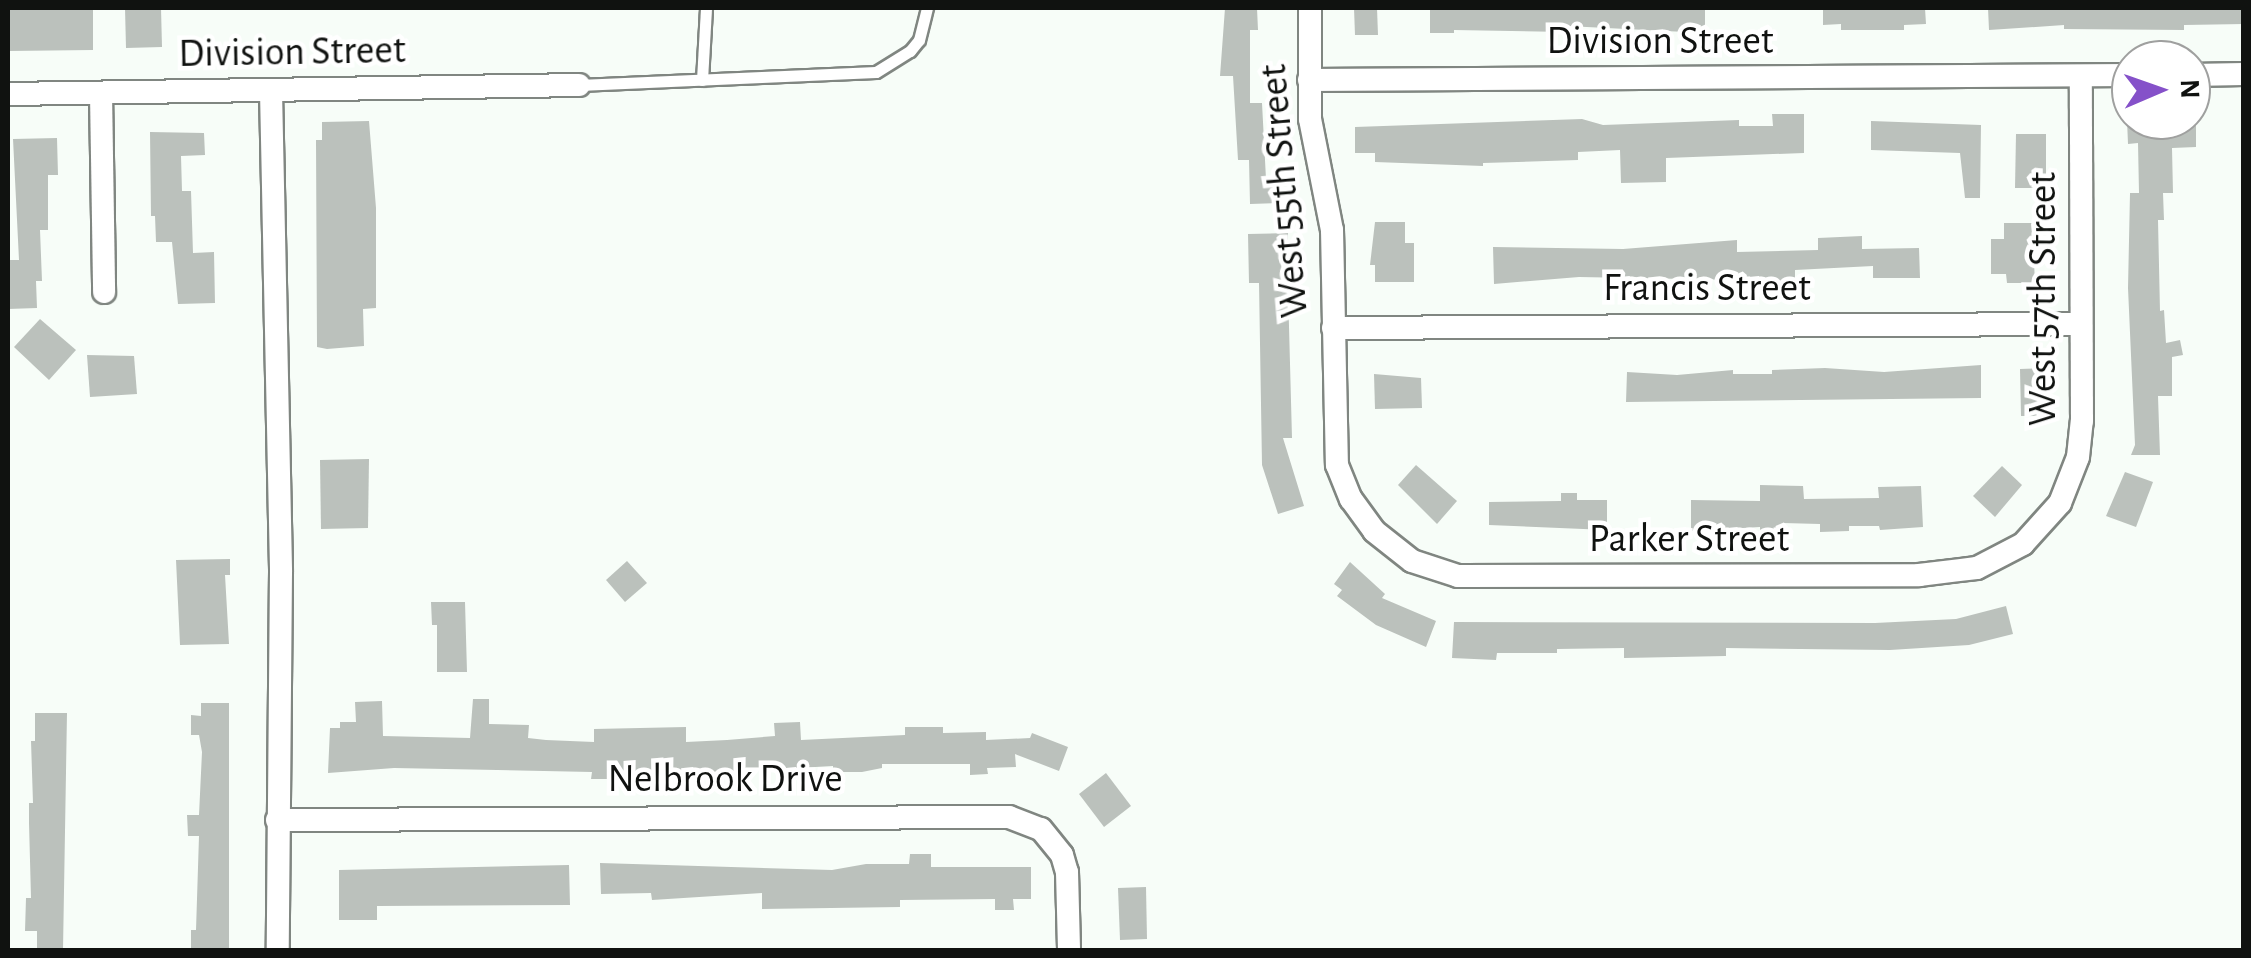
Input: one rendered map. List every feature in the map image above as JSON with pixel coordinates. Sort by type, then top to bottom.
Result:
[{"type":"street","name":"West 55th Street","points":[[1310,8],[1312,141],[1331,218],[1334,438],[1345,487]]},
{"type":"street","points":[[2211,75],[2244,74]]},
{"type":"street","name":"West 57th Street","points":[[2052,516],[2069,487],[2078,457],[2081,76]]},
{"type":"street","name":"Division Street","points":[[1309,80],[2111,76]]},
{"type":"street","name":"Division Street","points":[[8,94],[271,91],[366,85],[579,85]]},
{"type":"street","points":[[271,91],[280,572],[278,950]]},
{"type":"street","points":[[100,94],[104,292]]},
{"type":"street","name":"Francis Street","points":[[1333,328],[2082,324]]},
{"type":"street","name":"Parker Street","points":[[1345,487],[1362,517],[1394,548],[1430,568],[1480,577],[1964,572],[2008,555],[2052,516]]},
{"type":"street","name":"Nelbrook Drive","points":[[277,820],[1008,817],[1041,829],[1062,855],[1067,872],[1069,950]]},
{"type":"lane","points":[[702,80],[706,8]]},
{"type":"lane","points":[[579,85],[876,72],[910,51],[925,24],[927,8]]},
{"type":"building","points":[[8,8],[93,8],[93,50],[8,51]]},
{"type":"building","points":[[125,8],[161,8],[162,47],[126,48]]},
{"type":"building","points":[[1225,8],[1257,8],[1258,30],[1250,30],[1250,103],[1262,103],[1266,179],[1278,179],[1279,203],[1250,204],[1249,160],[1238,160],[1233,76],[1220,76]]},
{"type":"building","points":[[1354,8],[1377,8],[1378,35],[1355,35]]},
{"type":"building","points":[[1430,8],[1705,8],[1705,33],[1567,26],[1567,32],[1430,33]]},
{"type":"building","points":[[1823,8],[1925,8],[1926,24],[1904,25],[1904,30],[1841,30],[1841,24],[1823,25]]},
{"type":"building","points":[[1988,8],[2244,8],[2244,24],[2184,25],[2184,30],[2064,29],[2064,25],[1989,30]]},
{"type":"building","points":[[1772,114],[1804,114],[1804,153],[1666,158],[1666,182],[1621,183],[1620,150],[1578,152],[1578,160],[1483,166],[1375,162],[1375,153],[1355,153],[1355,127],[1582,119],[1603,125],[1739,120],[1739,126],[1773,126]]},
{"type":"building","points":[[369,121],[376,208],[376,308],[363,309],[364,346],[317,347],[316,140],[322,140],[322,122]]},
{"type":"building","points":[[1871,121],[1981,125],[1980,198],[1965,198],[1960,153],[1871,150]]},
{"type":"building","points":[[150,132],[204,133],[205,155],[181,156],[182,191],[191,191],[193,253],[214,252],[215,303],[178,304],[172,242],[156,242],[155,216],[151,216]]},
{"type":"building","points":[[2016,134],[2046,134],[2046,188],[2015,188]]},
{"type":"building","points":[[57,138],[58,175],[48,175],[48,230],[40,230],[42,281],[36,281],[37,308],[8,309],[8,260],[19,260],[13,139]]},
{"type":"building","points":[[2128,140],[2196,140],[2196,147],[2172,148],[2173,193],[2163,193],[2164,220],[2158,220],[2160,311],[2164,310],[2166,343],[2180,340],[2183,355],[2172,357],[2172,396],[2158,396],[2160,455],[2131,455],[2135,445],[2128,288],[2130,193],[2139,193],[2138,143],[2128,144]]},
{"type":"building","points":[[1375,222],[1405,222],[1405,243],[1414,243],[1414,282],[1375,282],[1375,265],[1370,265]]},
{"type":"building","points":[[2004,223],[2034,223],[2040,262],[2034,262],[2035,283],[2007,283],[2006,274],[1991,274],[1991,239],[2004,239]]},
{"type":"building","points":[[1288,233],[1288,256],[1281,256],[1282,290],[1288,289],[1292,438],[1283,438],[1304,506],[1278,514],[1262,465],[1259,283],[1249,283],[1248,234]]},
{"type":"building","points":[[1862,236],[1862,249],[1919,248],[1920,278],[1873,278],[1873,266],[1795,270],[1795,281],[1579,277],[1494,284],[1493,247],[1623,249],[1737,240],[1737,252],[1818,250],[1818,238]]},
{"type":"building","points":[[40,319],[76,350],[49,380],[14,347]]},
{"type":"building","points":[[87,355],[134,356],[137,394],[90,397]]},
{"type":"building","points":[[1981,365],[1981,398],[1626,402],[1627,372],[1677,375],[1733,370],[1733,374],[1772,374],[1772,370],[1825,368],[1884,372]]},
{"type":"building","points":[[2047,368],[2048,416],[2021,416],[2020,369]]},
{"type":"building","points":[[1374,374],[1421,378],[1422,408],[1375,409]]},
{"type":"building","points":[[369,459],[368,528],[321,529],[320,460]]},
{"type":"building","points":[[1416,465],[1457,501],[1437,524],[1398,485]]},
{"type":"building","points":[[2002,466],[2022,485],[1995,517],[1973,496]]},
{"type":"building","points":[[2125,472],[2153,482],[2136,527],[2106,516]]},
{"type":"building","points":[[1760,485],[1803,486],[1804,499],[1879,498],[1878,487],[1921,486],[1923,527],[1880,530],[1879,526],[1849,526],[1849,531],[1820,532],[1820,524],[1783,523],[1783,532],[1760,532],[1760,527],[1691,531],[1691,500],[1760,501]]},
{"type":"building","points":[[1561,493],[1577,493],[1577,500],[1607,500],[1607,530],[1489,525],[1489,502],[1561,501]]},
{"type":"building","points":[[230,559],[230,575],[225,575],[229,644],[180,645],[176,560]]},
{"type":"building","points":[[627,561],[647,583],[625,602],[606,580]]},
{"type":"building","points":[[1350,562],[1385,594],[1382,598],[1436,621],[1426,647],[1376,625],[1337,596],[1342,590],[1334,584]]},
{"type":"building","points":[[431,602],[465,602],[467,672],[437,672],[437,625],[432,625]]},
{"type":"building","points":[[2006,606],[2013,634],[1969,645],[1890,650],[1726,648],[1726,656],[1624,658],[1624,648],[1557,649],[1557,653],[1497,653],[1496,660],[1452,658],[1454,622],[1875,623],[1956,619]]},
{"type":"building","points":[[473,699],[489,699],[489,724],[529,725],[528,738],[546,740],[594,742],[594,729],[686,727],[686,742],[727,740],[775,736],[774,723],[800,722],[801,740],[905,735],[905,727],[943,727],[943,733],[986,732],[986,740],[1030,738],[1032,733],[1068,747],[1059,771],[1015,754],[1016,767],[987,768],[988,774],[970,775],[970,764],[882,764],[882,768],[862,772],[833,772],[833,766],[706,773],[615,771],[615,779],[591,779],[592,772],[394,768],[328,773],[330,728],[340,728],[340,722],[356,722],[355,702],[382,701],[383,736],[470,738]]},
{"type":"building","points":[[201,703],[229,703],[229,950],[191,950],[191,930],[196,930],[199,836],[188,836],[187,815],[199,815],[202,752],[199,735],[191,735],[191,715],[201,716]]},
{"type":"building","points":[[35,713],[67,713],[63,950],[37,950],[37,931],[25,931],[26,898],[31,898],[29,803],[33,803],[31,741],[35,741]]},
{"type":"building","points":[[1106,773],[1131,806],[1104,827],[1079,794]]},
{"type":"building","points":[[910,854],[931,854],[931,867],[1031,867],[1031,899],[1013,899],[1014,910],[995,910],[995,899],[900,900],[900,907],[762,909],[762,893],[652,900],[651,893],[601,894],[600,863],[832,870],[866,864],[909,864]]},
{"type":"building","points":[[569,865],[570,905],[377,906],[377,920],[339,920],[339,870]]},
{"type":"building","points":[[1146,887],[1147,939],[1120,940],[1118,888]]}]
